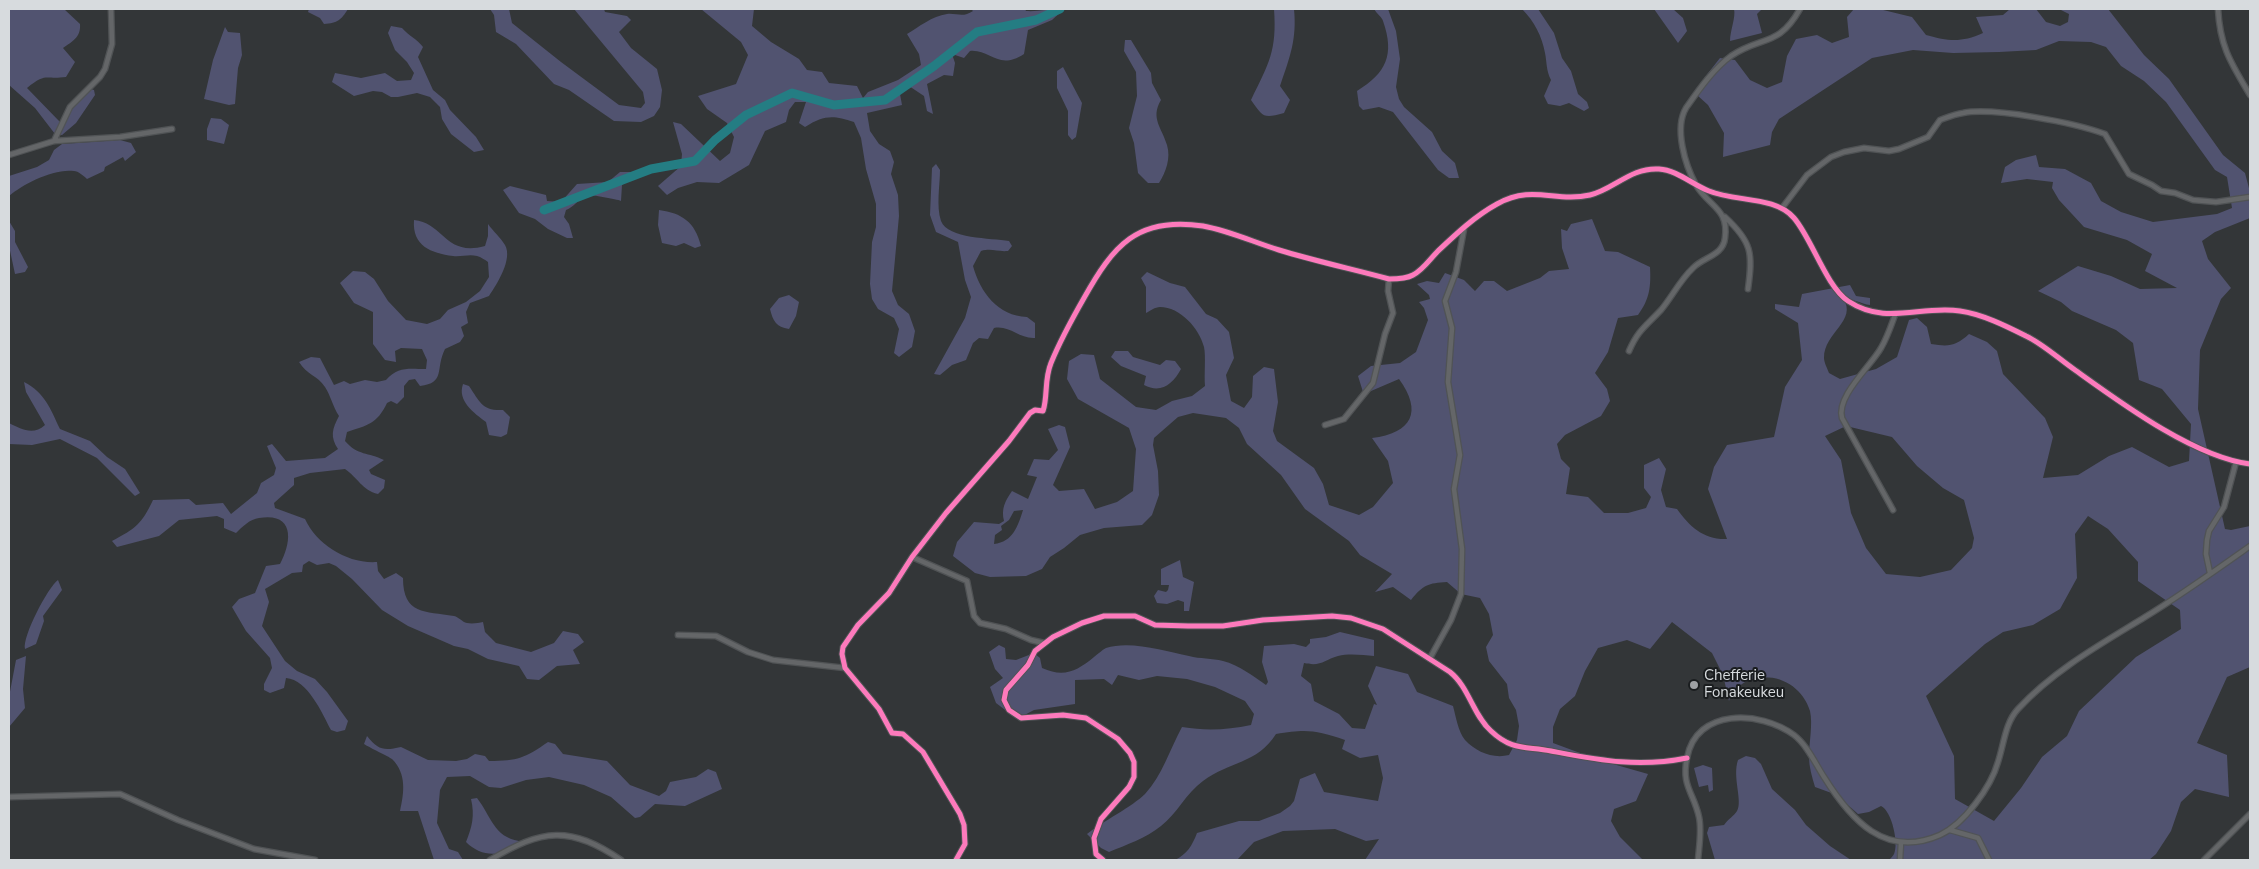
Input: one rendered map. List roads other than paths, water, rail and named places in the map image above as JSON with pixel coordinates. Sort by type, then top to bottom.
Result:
[{"type":"street","points":[[54,141],[70,107],[100,77],[105,69],[112,44],[111,9]]},
{"type":"street","points":[[1748,289],[1751,267],[1749,248],[1738,229],[1696,184],[1680,135],[1681,120],[1686,109],[1722,63],[1748,47],[1780,35],[1789,26],[1800,9]]},
{"type":"street","points":[[2218,9],[2223,47],[2250,95]]},
{"type":"street","points":[[1782,208],[1807,175],[1831,157],[1864,148],[1887,151],[1899,149],[1928,137],[1940,120],[1967,113],[2014,115],[2080,126],[2106,134],[2129,174],[2161,191],[2175,193],[2194,200],[2216,202],[2250,197]]},
{"type":"street","points":[[9,155],[54,141],[120,137],[172,128]]},
{"type":"street","points":[[956,860],[965,844],[966,834],[960,814],[946,788],[922,752],[903,734],[892,733],[889,730],[879,709],[846,668],[842,654],[848,639],[858,625],[889,593],[912,557],[946,512],[1009,441],[1030,413],[1035,410],[1043,411],[1048,372],[1075,314],[1103,265],[1116,251],[1138,234],[1164,226],[1203,226],[1233,233],[1279,250],[1389,280],[1408,278],[1416,274],[1480,214],[1511,197],[1527,193],[1591,195],[1632,175],[1652,169],[1664,170],[1728,197],[1766,203],[1782,208],[1796,222],[1843,297],[1864,309],[1896,315],[1926,310],[1959,311],[2004,326],[2032,339],[2111,396],[2177,436],[2213,455],[2250,464]]},
{"type":"street","points":[[1629,351],[1639,331],[1660,310],[1693,267],[1722,248],[1725,239],[1723,215]]},
{"type":"street","points":[[1430,658],[1451,620],[1460,594],[1462,549],[1454,489],[1460,455],[1448,382],[1452,328],[1445,301],[1456,272],[1464,227]]},
{"type":"street","points":[[1325,425],[1344,418],[1373,384],[1385,334],[1394,313],[1388,291],[1389,280]]},
{"type":"street","points":[[1893,510],[1842,418],[1840,411],[1855,382],[1881,347],[1896,315]]},
{"type":"street","points":[[2210,573],[2206,554],[2209,531],[2224,507],[2232,483],[2236,462]]},
{"type":"street","points":[[1698,860],[1699,817],[1686,783],[1686,758],[1695,736],[1707,725],[1718,720],[1750,719],[1772,723],[1798,739],[1850,813],[1865,829],[1881,838],[1901,842],[1927,840],[1950,830],[1981,796],[1998,763],[2012,715],[2025,702],[2052,678],[2093,648],[2148,615],[2250,546]]},
{"type":"street","points":[[912,557],[967,581],[974,616],[980,623],[1018,633],[1031,640],[1044,643]]},
{"type":"street","points":[[1103,860],[1094,849],[1094,838],[1097,827],[1108,810],[1129,787],[1134,777],[1134,762],[1130,753],[1118,739],[1086,718],[1063,715],[1027,718],[1017,716],[1009,710],[1004,700],[1006,690],[1028,665],[1035,651],[1044,643],[1082,623],[1104,616],[1135,616],[1155,625],[1188,626],[1223,626],[1263,620],[1332,616],[1351,618],[1382,629],[1454,675],[1489,729],[1514,746],[1629,764],[1653,764],[1686,758]]},
{"type":"street","points":[[678,634],[716,636],[748,652],[773,660],[846,668]]},
{"type":"street","points":[[1031,640],[1035,651]]},
{"type":"street","points":[[9,797],[120,794],[178,820],[254,849],[315,860]]},
{"type":"street","points":[[2204,860],[2250,814]]},
{"type":"street","points":[[1950,830],[1978,838],[1989,860]]},
{"type":"street","points":[[490,860],[525,842],[556,834],[568,834],[584,839],[621,860]]},
{"type":"street","points":[[1900,860],[1901,842]]},
{"type":"waterway","points":[[544,210],[651,169],[695,161],[715,140],[746,115],[792,93],[834,105],[885,100],[934,66],[977,32],[1036,20],[1060,9]]},
{"type":"place","name":"Chefferie Fonakeukeu","points":[[1694,685]]}]
